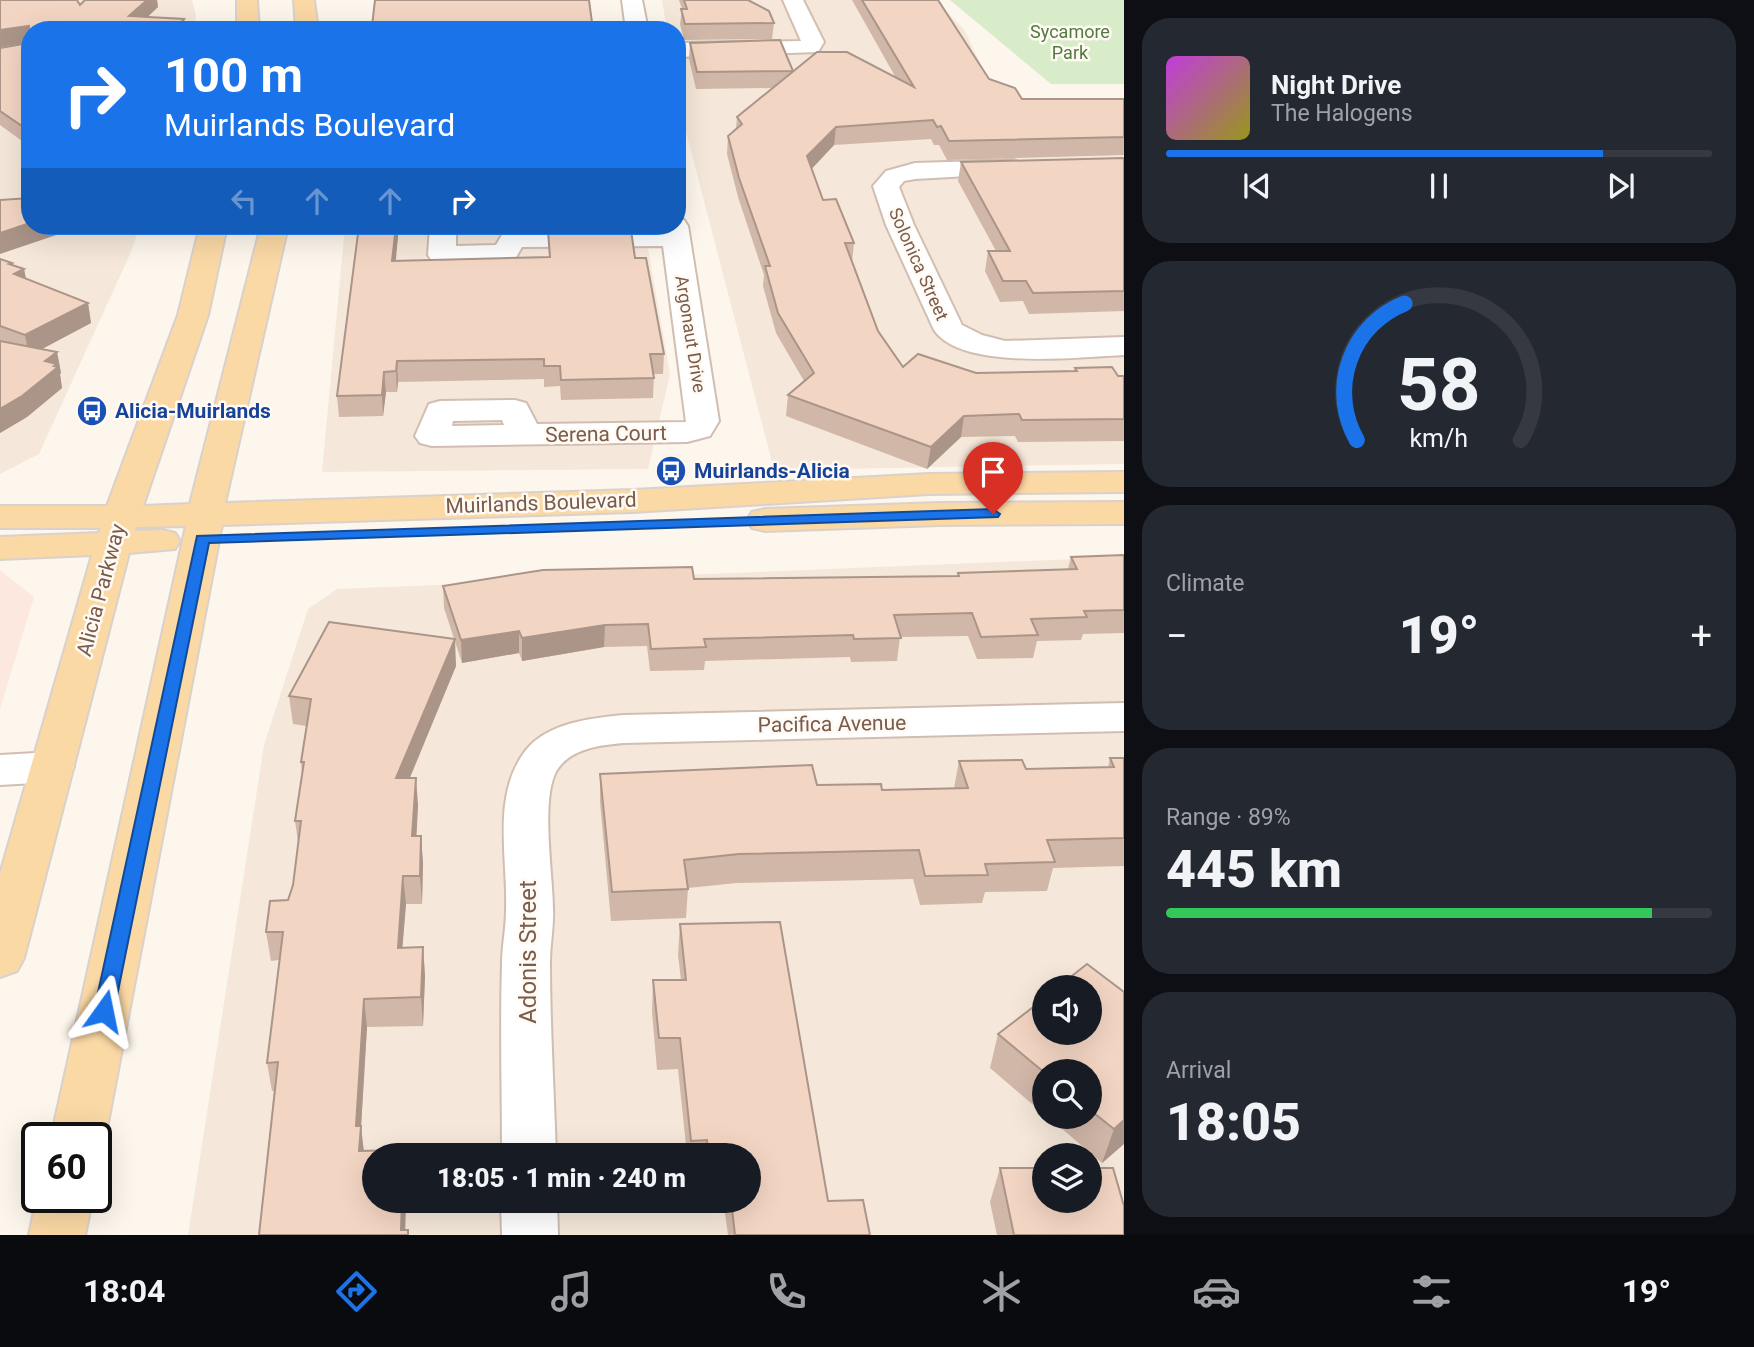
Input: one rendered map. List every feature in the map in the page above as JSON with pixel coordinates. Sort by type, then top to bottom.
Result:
[{"type":"main road","points":[[247,0],[248,21]]},
{"type":"main road","points":[[304,0],[306,21]]},
{"type":"main road","name":"Alicia Parkway","points":[[0,958],[118,530],[193,315],[211,235]]},
{"type":"main road","points":[[81,1122],[204,526],[272,235]]},
{"type":"main road","name":"Muirlands Boulevard","points":[[0,548],[118,530],[705,499],[929,484],[1124,482]]},
{"type":"main road","name":"Muirlands Boulevard","points":[[204,526],[1124,513]]},
{"type":"main road","name":"Muirlands Boulevard","points":[[0,517],[118,530]]},
{"type":"main road","points":[[57,1235],[62,1213]]},
{"type":"street","points":[[632,0],[636,21]]},
{"type":"street","points":[[686,50],[810,47],[813,42],[793,0]]},
{"type":"street","name":"Solonica Street","points":[[1042,168],[915,171],[895,176],[886,186],[900,225],[949,330],[972,342],[1005,350],[1124,346]]},
{"type":"street","points":[[443,235],[442,255],[505,253],[509,235]]},
{"type":"street","name":"Argonaut Drive","points":[[675,235],[703,421],[698,429],[687,432]]},
{"type":"street","name":"Serena Court","points":[[524,435],[687,432]]},
{"type":"street","name":"Pacifica Avenue","points":[[547,755],[564,742],[579,736],[624,729],[1124,718]]},
{"type":"street","name":"Adonis Street","points":[[529,1143],[526,960],[530,913],[528,791],[535,769],[547,755]]},
{"type":"street","points":[[0,771],[53,767]]},
{"type":"street","points":[[529,1213],[530,1235]]},
{"type":"shaded area","points":[[61,0],[192,0],[196,16],[195,21],[21,21],[21,235],[137,235],[39,454],[0,474],[0,9]]},
{"type":"shaded area","points":[[662,0],[936,0],[965,31],[998,101],[1124,100],[1124,464],[774,470],[686,132],[686,21],[666,21]]},
{"type":"shaded area","points":[[344,235],[646,235],[670,374],[648,469],[322,472]]},
{"type":"shaded area","points":[[1124,557],[1124,1235],[188,1235],[264,745],[308,609],[337,589]]},
{"type":"shaded area","points":[[0,570],[34,597],[0,709]]},
{"type":"green space","name":"Sycamore Park","points":[[950,0],[1124,0],[1124,84],[1051,84]]},
{"type":"building","points":[[0,0],[77,0],[80,5],[85,0],[147,0],[129,16],[184,19],[21,21],[21,27],[0,30]]},
{"type":"building","points":[[375,0],[589,0],[592,21],[373,21]]},
{"type":"building","points":[[684,0],[748,0],[769,11],[774,23],[686,24],[681,9],[687,9]]},
{"type":"building","points":[[862,0],[938,0],[989,79],[1015,88],[1022,99],[1124,99],[1124,137],[949,141],[941,126],[937,127],[933,120],[836,127],[807,156],[823,200],[836,199],[854,243],[845,243],[878,331],[903,367],[918,354],[976,373],[1077,371],[1075,368],[1112,367],[1118,376],[1124,376],[1124,419],[1022,420],[1019,414],[964,416],[931,447],[788,395],[814,373],[778,313],[765,266],[770,266],[739,178],[728,136],[742,124],[737,117],[817,52],[847,52],[914,87]]},
{"type":"building","points":[[780,40],[793,71],[697,72],[690,43]]},
{"type":"building","points":[[21,44],[21,125],[0,111],[0,48]]},
{"type":"building","points":[[1124,158],[1124,291],[1033,293],[1026,281],[1003,281],[988,251],[1010,251],[961,162]]},
{"type":"building","points":[[21,199],[21,226],[0,233],[0,200]]},
{"type":"building","points":[[358,235],[395,235],[392,261],[550,257],[548,235],[632,235],[635,258],[646,258],[664,354],[650,354],[654,378],[561,380],[560,366],[544,366],[544,359],[397,361],[396,371],[384,372],[382,395],[337,396]]},
{"type":"building","points":[[0,259],[24,269],[14,274],[88,303],[25,335],[0,326]]},
{"type":"building","points":[[0,341],[57,352],[45,361],[57,364],[54,366],[58,367],[22,396],[0,409]]},
{"type":"building","points":[[1124,555],[1124,610],[1084,611],[1087,617],[1031,619],[1038,635],[981,637],[972,613],[894,615],[901,638],[854,639],[853,635],[704,639],[706,647],[651,649],[648,624],[605,625],[522,638],[519,631],[461,640],[443,586],[543,570],[692,567],[694,579],[959,576],[958,573],[1077,569],[1071,557]]},
{"type":"building","points":[[329,622],[455,639],[396,778],[416,778],[412,836],[421,836],[420,876],[403,876],[398,948],[423,947],[421,997],[364,999],[356,1126],[361,1126],[359,1151],[362,1151],[362,1213],[402,1213],[401,1230],[408,1230],[408,1235],[259,1235],[278,1062],[267,1063],[283,932],[266,932],[270,901],[288,900],[293,885],[301,821],[295,821],[311,699],[289,696]]},
{"type":"building","points":[[1110,758],[1124,758],[1124,838],[1047,840],[1055,862],[985,864],[988,875],[925,876],[919,850],[739,854],[684,860],[688,889],[612,892],[600,774],[812,765],[817,785],[881,784],[882,790],[968,788],[959,761],[1022,760],[1026,769],[1114,767]]},
{"type":"building","points":[[780,922],[828,1201],[863,1200],[870,1235],[735,1235],[732,1213],[761,1213],[761,1143],[691,1141],[680,1038],[659,1038],[653,980],[686,980],[680,924]]},
{"type":"building","points":[[1087,964],[1102,975],[1073,975]]},
{"type":"building","points":[[1102,975],[1124,992],[1124,1120],[1114,1129],[1102,1120],[1102,1059],[1032,1059],[1032,1062],[998,1034],[1032,1008],[1032,1045],[1102,1045]]},
{"type":"building","points":[[1000,1168],[1032,1168],[1032,1213],[1102,1213],[1102,1168],[1113,1168],[1124,1206],[1124,1235],[1014,1235]]},
{"type":"place","name":"Alicia-Muirlands","points":[[92,411]]},
{"type":"place","name":"Muirlands-Alicia","points":[[671,471]]},
{"type":"route","points":[[104,1011],[202,539],[993,514]]}]
